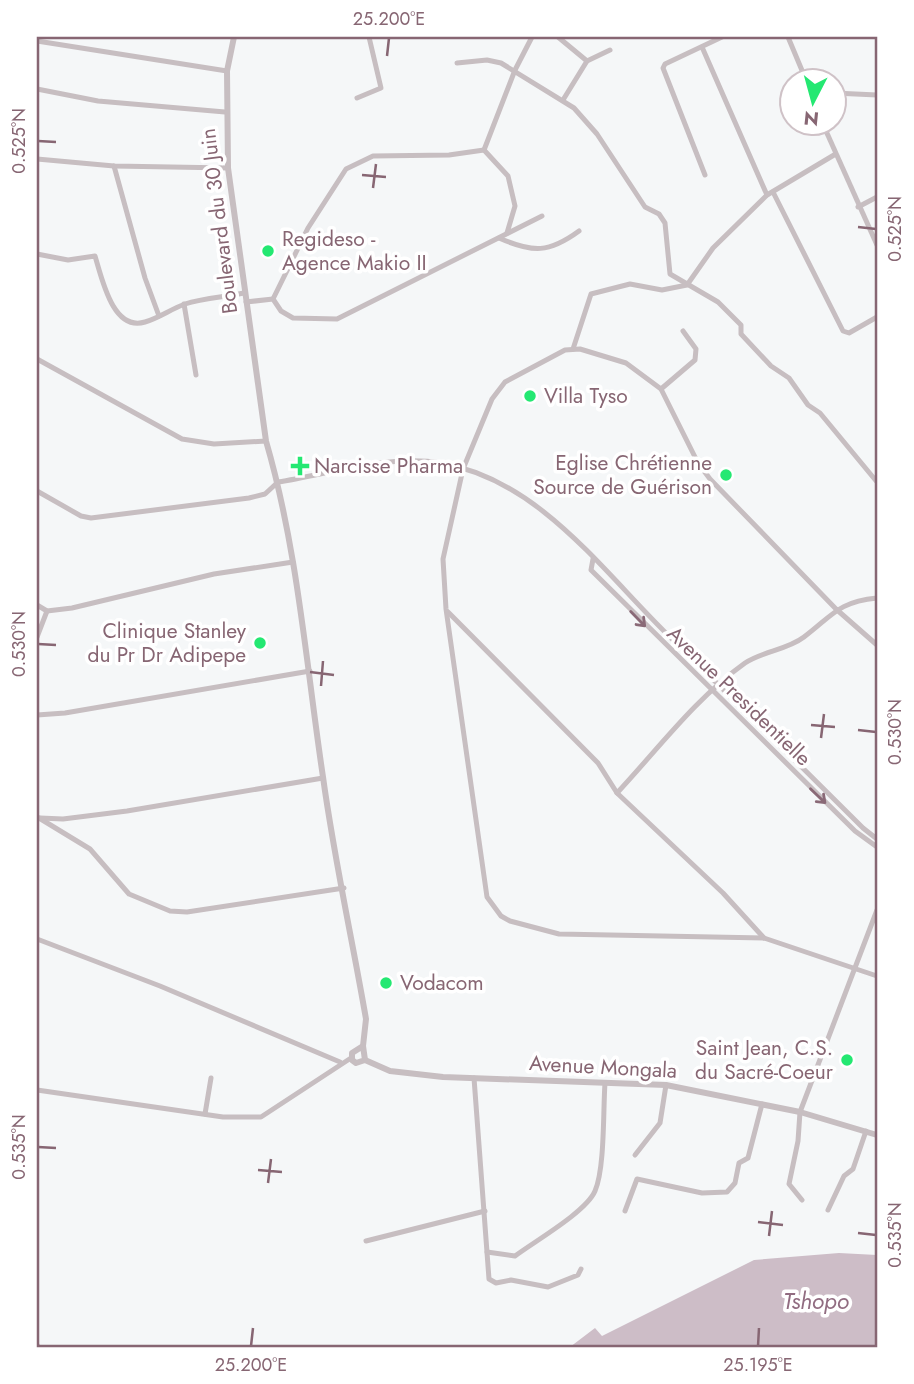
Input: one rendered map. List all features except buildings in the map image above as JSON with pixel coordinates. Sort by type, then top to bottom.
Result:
[{"type":"street","name":"Boulevard du 30 Juin","points":[[234,37],[226,71],[225,112],[228,168],[244,293],[266,441],[278,482],[293,562],[323,778],[366,1019],[363,1046],[365,1060]]},
{"type":"street","points":[[357,99],[381,88],[369,37]]},
{"type":"street","points":[[484,150],[515,70],[532,37]]},
{"type":"street","points":[[558,37],[587,61]]},
{"type":"street","points":[[705,175],[663,68],[665,64],[704,42],[722,37]]},
{"type":"street","points":[[788,37],[800,66]]},
{"type":"street","points":[[37,41],[226,71]]},
{"type":"street","points":[[704,42],[770,194],[843,331],[851,332],[877,317]]},
{"type":"street","points":[[564,100],[587,61],[610,50]]},
{"type":"street","points":[[457,63],[487,60],[515,70],[564,100],[588,121],[645,207],[659,215],[664,223],[667,268],[675,280],[718,302],[741,325],[741,334],[771,366],[789,378],[808,405],[820,413],[877,482]]},
{"type":"street","points":[[37,89],[98,101],[225,112]]},
{"type":"street","points":[[848,94],[877,95]]},
{"type":"street","points":[[827,136],[877,245]]},
{"type":"street","points":[[273,299],[314,219],[346,169],[373,156],[449,155],[484,150],[505,168],[508,176],[515,206],[507,233]]},
{"type":"street","points":[[573,349],[590,294],[630,284],[662,290],[687,285],[720,240],[770,194],[834,155]]},
{"type":"street","points":[[37,159],[114,166],[228,168]]},
{"type":"street","points":[[114,166],[141,265],[159,317]]},
{"type":"street","points":[[858,207],[877,197]]},
{"type":"street","points":[[273,299],[281,311],[293,318],[337,319],[542,216]]},
{"type":"street","points":[[499,238],[525,249],[554,247],[579,231]]},
{"type":"street","points":[[37,254],[68,260],[95,256],[104,287],[125,321],[145,323],[184,304],[244,293]]},
{"type":"street","points":[[246,302],[273,299]]},
{"type":"street","points":[[184,304],[196,375]]},
{"type":"street","points":[[661,388],[695,360],[696,349],[683,331]]},
{"type":"street","points":[[877,645],[836,609],[710,479],[698,463],[661,388],[626,363],[573,349],[532,365],[498,389],[463,469],[443,559],[446,609],[487,897],[501,916],[559,934],[764,939],[855,966],[877,976]]},
{"type":"street","points":[[37,359],[182,439],[214,444],[266,441]]},
{"type":"street","name":"Avenue Presidentielle","points":[[37,491],[81,516],[91,518],[249,498],[265,494],[278,482],[404,462],[441,463],[494,479],[531,502],[593,559],[877,839]]},
{"type":"street","name":"Avenue Presidentielle","points":[[593,559],[591,570],[661,643],[855,831],[877,847]]},
{"type":"street","points":[[37,606],[47,611],[95,604],[145,589],[214,574],[293,562]]},
{"type":"street","points":[[617,793],[710,692],[746,663],[804,637],[836,609],[853,600],[877,598]]},
{"type":"street","points":[[446,609],[466,633],[598,762],[617,793],[723,893],[764,939]]},
{"type":"street","points":[[37,637],[47,611]]},
{"type":"street","points":[[661,643],[670,637]]},
{"type":"street","points":[[37,715],[92,709],[310,671]]},
{"type":"street","points":[[38,819],[62,819],[127,811],[323,778]]},
{"type":"street","points":[[38,819],[90,849],[129,894],[170,911],[187,912],[344,888]]},
{"type":"street","points":[[803,1200],[789,1184],[798,1141],[800,1112],[877,910]]},
{"type":"street","points":[[37,939],[169,990],[340,1062]]},
{"type":"street","points":[[37,1090],[243,1119],[261,1117],[340,1062],[351,1058],[354,1051],[363,1046]]},
{"type":"street","name":"Avenue Mongala","points":[[351,1058],[356,1063],[365,1060],[390,1071],[474,1078],[666,1084],[800,1112],[877,1135]]},
{"type":"street","points":[[205,1114],[211,1078]]},
{"type":"street","points":[[474,1078],[485,1211],[486,1271],[489,1279],[496,1283],[512,1280],[548,1287],[578,1275],[581,1269]]},
{"type":"street","points":[[487,1252],[515,1256],[572,1215],[594,1194],[602,1140],[604,1083]]},
{"type":"street","points":[[635,1155],[660,1123],[666,1084]]},
{"type":"street","points":[[625,1211],[637,1179],[702,1193],[727,1192],[735,1183],[739,1163],[748,1158],[762,1104]]},
{"type":"street","points":[[828,1210],[844,1176],[853,1170],[866,1131]]},
{"type":"street","points":[[366,1241],[485,1211]]},
{"type":"water","name":"Tshopo","points":[[839,1253],[877,1255],[877,1347],[570,1347],[595,1328],[602,1336],[754,1260]]},
{"type":"waterway","points":[[37,1342],[40,1347]]},
{"type":"place","name":"Regideso - Agence Makio II","points":[[268,251]]},
{"type":"place","name":"Villa Tyso","points":[[530,396]]},
{"type":"place","name":"Narcisse Pharma","points":[[300,466]]},
{"type":"place","name":"Eglise Chrétienne Source de Guérison","points":[[726,475]]},
{"type":"place","name":"Clinique Stanley du Pr Dr Adipepe","points":[[260,643]]},
{"type":"place","name":"Vodacom","points":[[386,983]]},
{"type":"place","name":"Saint Jean, C.S. du Sacré-Coeur","points":[[847,1060]]}]
